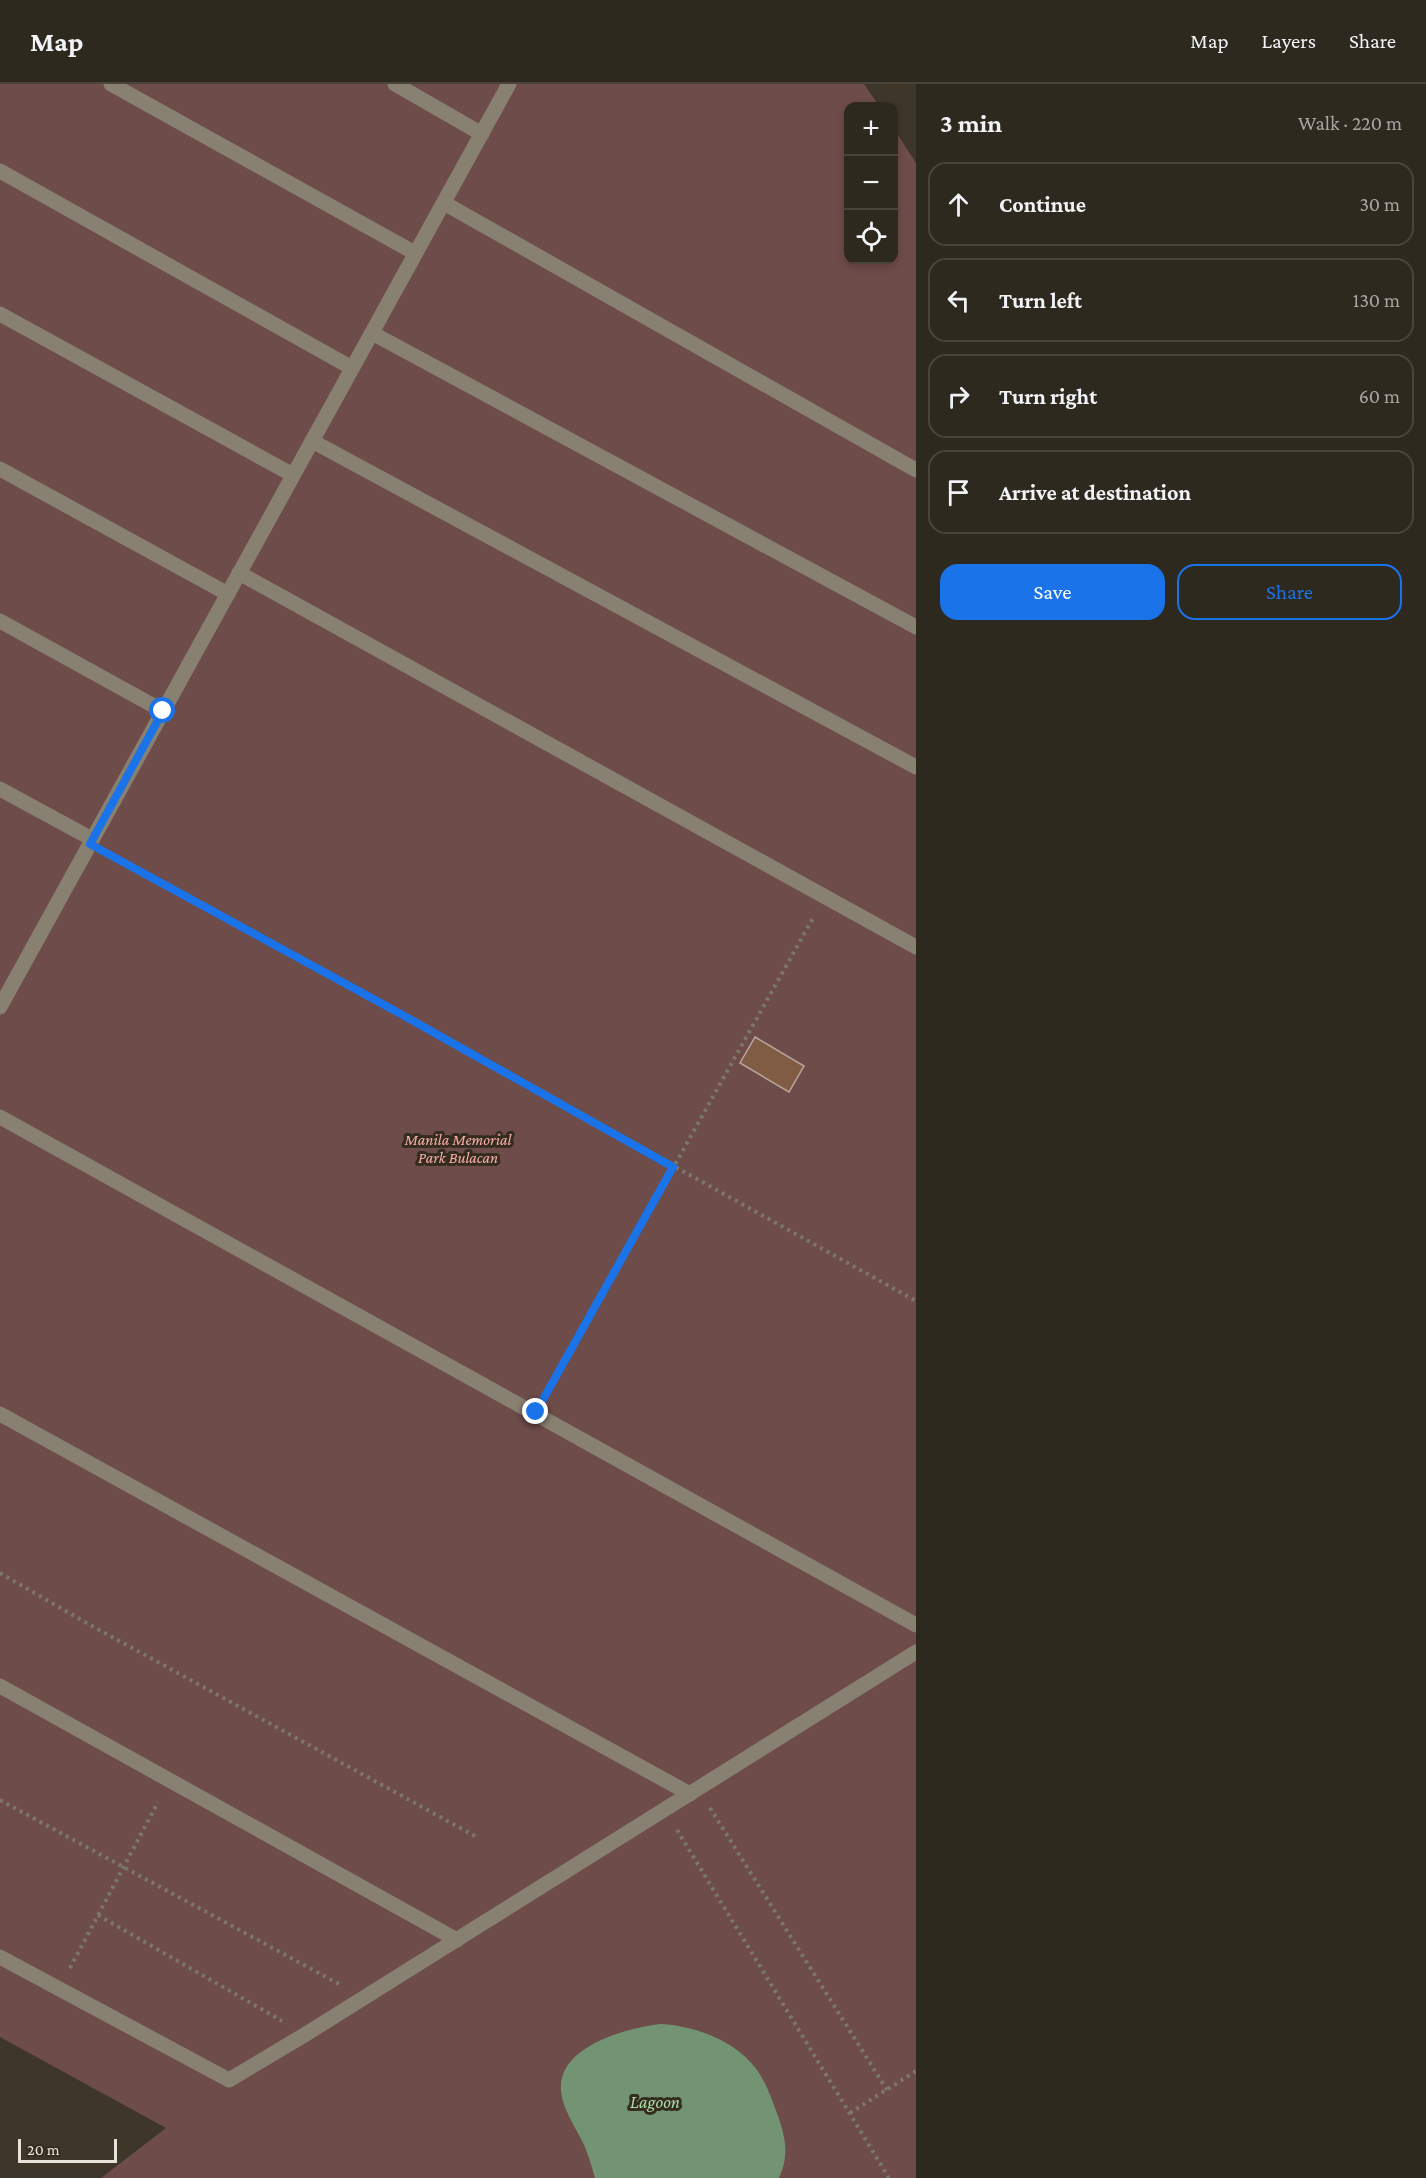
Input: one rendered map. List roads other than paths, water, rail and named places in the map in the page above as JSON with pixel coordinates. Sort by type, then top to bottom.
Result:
[{"type":"street","points":[[111,84],[415,254]]},
{"type":"street","points":[[395,84],[482,134]]},
{"type":"street","points":[[0,1007],[509,84]]},
{"type":"street","points":[[0,171],[352,368]]},
{"type":"street","points":[[444,203],[916,470]]},
{"type":"street","points":[[0,314],[293,475]]},
{"type":"street","points":[[372,333],[916,627]]},
{"type":"street","points":[[312,441],[916,767]]},
{"type":"street","points":[[0,469],[228,594]]},
{"type":"street","points":[[239,573],[916,947]]},
{"type":"street","points":[[0,621],[163,711]]},
{"type":"street","points":[[0,789],[91,841]]},
{"type":"street","points":[[0,1117],[536,1412],[916,1625]]},
{"type":"street","points":[[0,1414],[694,1791]]},
{"type":"street","points":[[0,1957],[229,2080],[365,1998],[916,1652]]},
{"type":"street","points":[[0,1686],[457,1940]]},
{"type":"water","name":"Lagoon","points":[[661,2024],[688,2028],[727,2043],[757,2070],[769,2092],[783,2132],[785,2155],[779,2178],[595,2178],[585,2147],[564,2106],[561,2091],[563,2075],[570,2062],[597,2042],[630,2030]]},
{"type":"park label","name":"Manila Memorial Park Bulacan","points":[[458,1148]]}]
